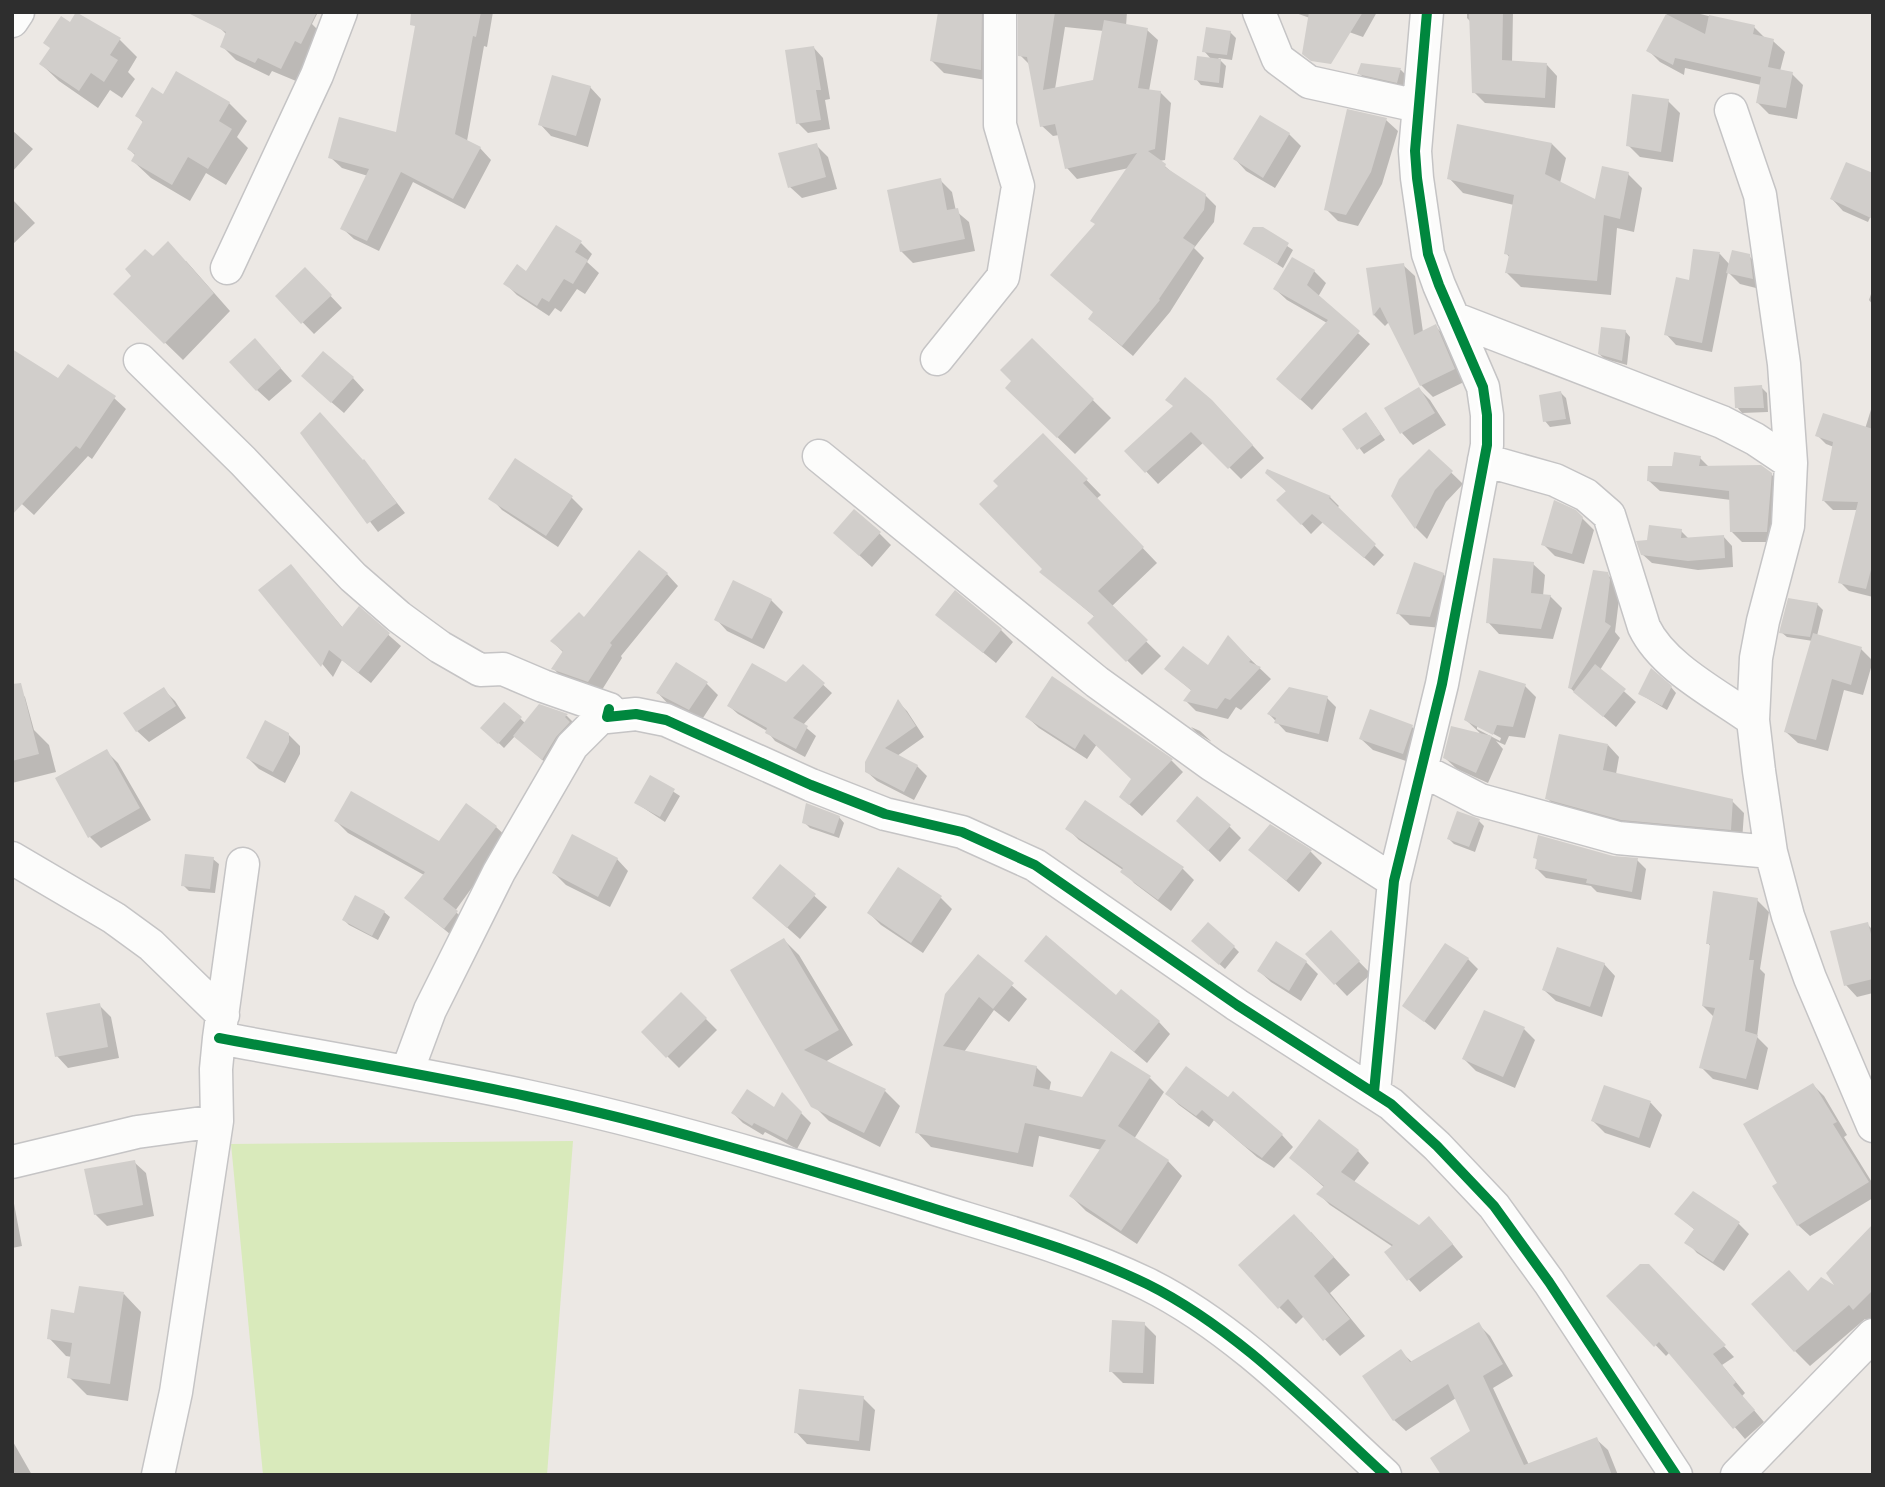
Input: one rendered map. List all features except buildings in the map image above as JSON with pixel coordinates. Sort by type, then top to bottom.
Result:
[{"type":"street","points":[[12,21],[18,12]]},
{"type":"street","points":[[227,268],[317,75],[341,12]]},
{"type":"street","points":[[937,359],[1003,277],[1018,186],[1000,125],[1000,12]]},
{"type":"street","points":[[1259,12],[1278,58],[1309,82],[1419,106]]},
{"type":"street","points":[[1374,1092],[1394,881],[1442,684],[1487,445],[1483,387],[1428,254],[1417,178],[1415,152],[1427,12]]},
{"type":"street","points":[[1731,110],[1760,195],[1784,364],[1791,463],[1788,526],[1756,658],[1753,720],[1771,852],[1788,916],[1810,978],[1873,1126]]},
{"type":"street","points":[[1453,318],[1722,422],[1755,439],[1791,463]]},
{"type":"street","points":[[140,360],[243,461],[353,577],[399,617],[440,647],[480,670],[503,669],[543,687],[609,709]]},
{"type":"street","points":[[819,456],[1097,682],[1212,765],[1394,881]]},
{"type":"street","points":[[1484,460],[1555,480],[1586,495],[1603,510],[1609,516],[1644,628],[1656,649],[1753,720]]},
{"type":"street","points":[[407,1072],[430,1010],[499,873],[572,746],[609,709]]},
{"type":"street","points":[[609,709],[607,717],[636,714],[666,720],[811,785],[885,814],[962,832],[1035,865],[1237,1004],[1391,1104],[1437,1146],[1494,1206],[1549,1282],[1676,1475]]},
{"type":"street","points":[[1422,770],[1480,800],[1618,838],[1771,852]]},
{"type":"street","points":[[12,858],[114,918],[168,960],[221,1027],[407,1072],[527,1096],[771,1157],[1088,1258],[1149,1285],[1211,1322],[1281,1380],[1385,1475]]},
{"type":"street","points":[[158,1475],[183,1354],[217,1121],[216,1069],[243,864]]},
{"type":"street","points":[[12,1162],[137,1132],[217,1121]]},
{"type":"street","points":[[1750,1471],[1873,1335]]},
{"type":"green space","points":[[573,1141],[547,1475],[263,1475],[231,1144]]},
{"type":"cycle path","points":[[1374,1092],[1394,881],[1442,684],[1487,445],[1483,387],[1428,254],[1417,178],[1415,151],[1427,12]]},
{"type":"cycle path","points":[[609,709],[607,717],[636,714],[666,720],[811,785],[885,814],[962,832],[1035,865],[1237,1005],[1391,1104],[1437,1146],[1494,1206],[1549,1282],[1676,1475]]},
{"type":"cycle path","points":[[219,1038],[488,1088],[624,1119],[817,1172],[1032,1239],[1090,1260],[1147,1284],[1211,1323],[1272,1371],[1385,1475]]}]
